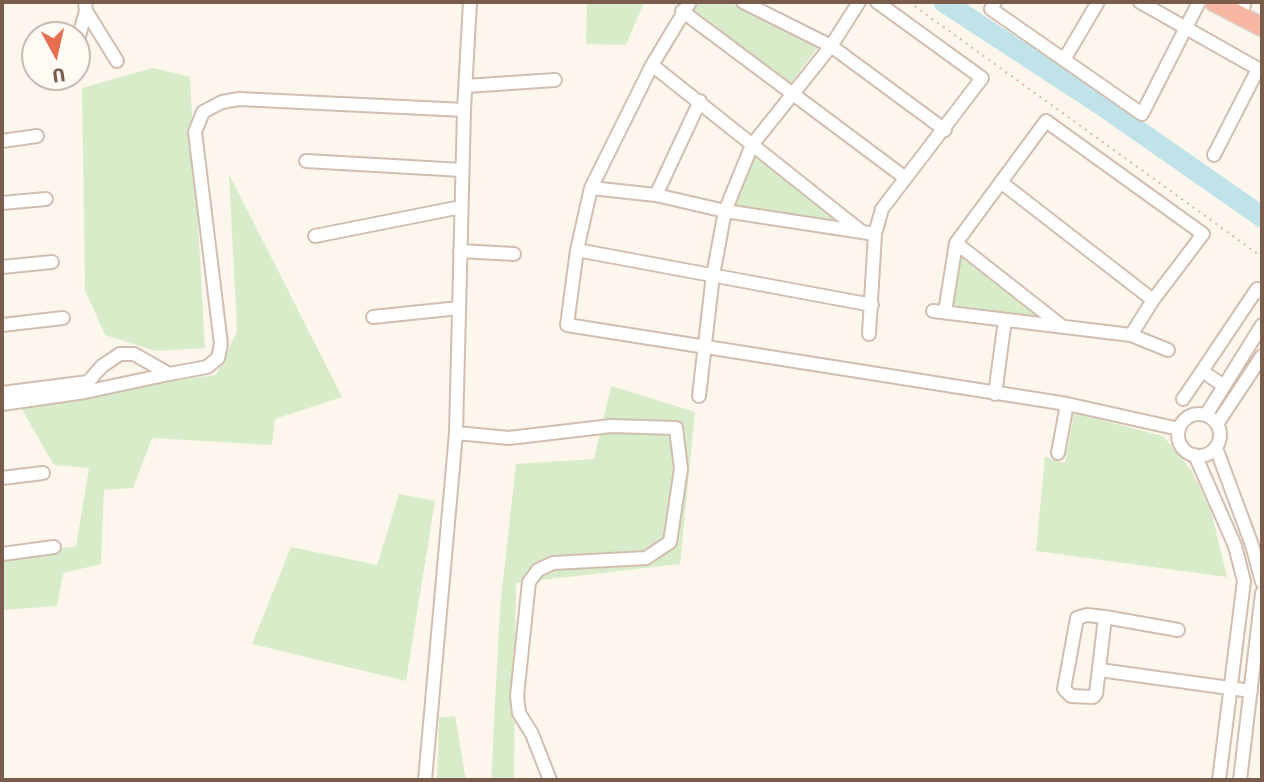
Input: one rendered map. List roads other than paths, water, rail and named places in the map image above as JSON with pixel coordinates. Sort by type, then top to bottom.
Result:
[{"type":"highway","points":[[1214,2],[1242,9],[1262,27]]},
{"type":"street","points":[[425,780],[456,433],[462,170],[470,2]]},
{"type":"street","points":[[743,2],[831,46],[945,130]]},
{"type":"street","points":[[699,396],[713,275],[725,211],[752,145],[831,46],[859,2]]},
{"type":"street","points":[[869,334],[872,304],[869,233],[904,177],[945,130],[982,78],[877,2]]},
{"type":"street","points":[[995,2],[991,9],[1142,114],[1199,2]]},
{"type":"street","points":[[1065,58],[1098,2]]},
{"type":"street","points":[[1140,2],[1260,70],[1214,155]]},
{"type":"street","points":[[86,7],[117,61]]},
{"type":"street","points":[[904,177],[792,95],[686,7],[652,65],[591,188],[577,250],[567,325],[1067,404],[1179,429]]},
{"type":"street","points":[[91,38],[103,36]]},
{"type":"street","points":[[652,65],[869,233]]},
{"type":"street","points":[[466,86],[555,80]]},
{"type":"street","points":[[2,404],[207,367],[218,358],[221,344],[195,132],[203,112],[222,102],[239,99],[464,110]]},
{"type":"street","points":[[656,195],[700,101]]},
{"type":"street","points":[[1131,335],[1153,300],[1203,234],[1046,121],[956,243],[939,311],[1131,335],[1168,350]]},
{"type":"street","points":[[2,141],[37,136]]},
{"type":"street","points":[[306,162],[462,170]]},
{"type":"street","points":[[1002,183],[1153,300]]},
{"type":"street","points":[[591,188],[656,195],[725,211],[869,233]]},
{"type":"street","points":[[2,203],[46,199]]},
{"type":"street","points":[[315,236],[461,207]]},
{"type":"street","points":[[956,243],[1063,327]]},
{"type":"street","points":[[577,250],[872,304]]},
{"type":"street","points":[[460,251],[514,254]]},
{"type":"street","points":[[2,267],[52,262]]},
{"type":"street","points":[[1184,399],[1257,289],[1262,293]]},
{"type":"street","points":[[373,317],[459,308]]},
{"type":"street","points":[[2,325],[63,318]]},
{"type":"street","points":[[995,394],[1005,320]]},
{"type":"street","points":[[1206,415],[1262,325]]},
{"type":"street","points":[[1232,327],[1251,342]]},
{"type":"street","points":[[2,393],[87,387],[111,358],[124,353],[134,354],[169,374]]},
{"type":"street","points":[[1217,424],[1262,356]]},
{"type":"street","points":[[1202,371],[1224,386]]},
{"type":"street","points":[[1058,453],[1067,404]]},
{"type":"street","points":[[1219,780],[1244,581],[1235,546],[1195,455],[1180,443],[1179,429],[1189,416],[1206,415],[1217,424],[1220,436],[1216,448],[1252,545],[1262,583],[1244,581]]},
{"type":"street","points":[[456,433],[509,438],[611,426],[677,428],[681,469],[670,542],[646,558],[552,563],[538,570],[529,582],[517,696],[519,713],[541,754],[550,780]]},
{"type":"street","points":[[1195,455],[1203,455],[1216,448]]},
{"type":"street","points":[[2,478],[43,473]]},
{"type":"street","points":[[2,554],[54,547]]},
{"type":"street","points":[[1240,780],[1262,593]]},
{"type":"street","points":[[1105,617],[1100,670],[1093,697],[1065,693],[1077,618],[1087,615],[1105,617],[1178,630]]},
{"type":"street","points":[[1100,670],[1251,691]]},
{"type":"waterway","points":[[944,2],[1100,104],[1262,217]]}]
